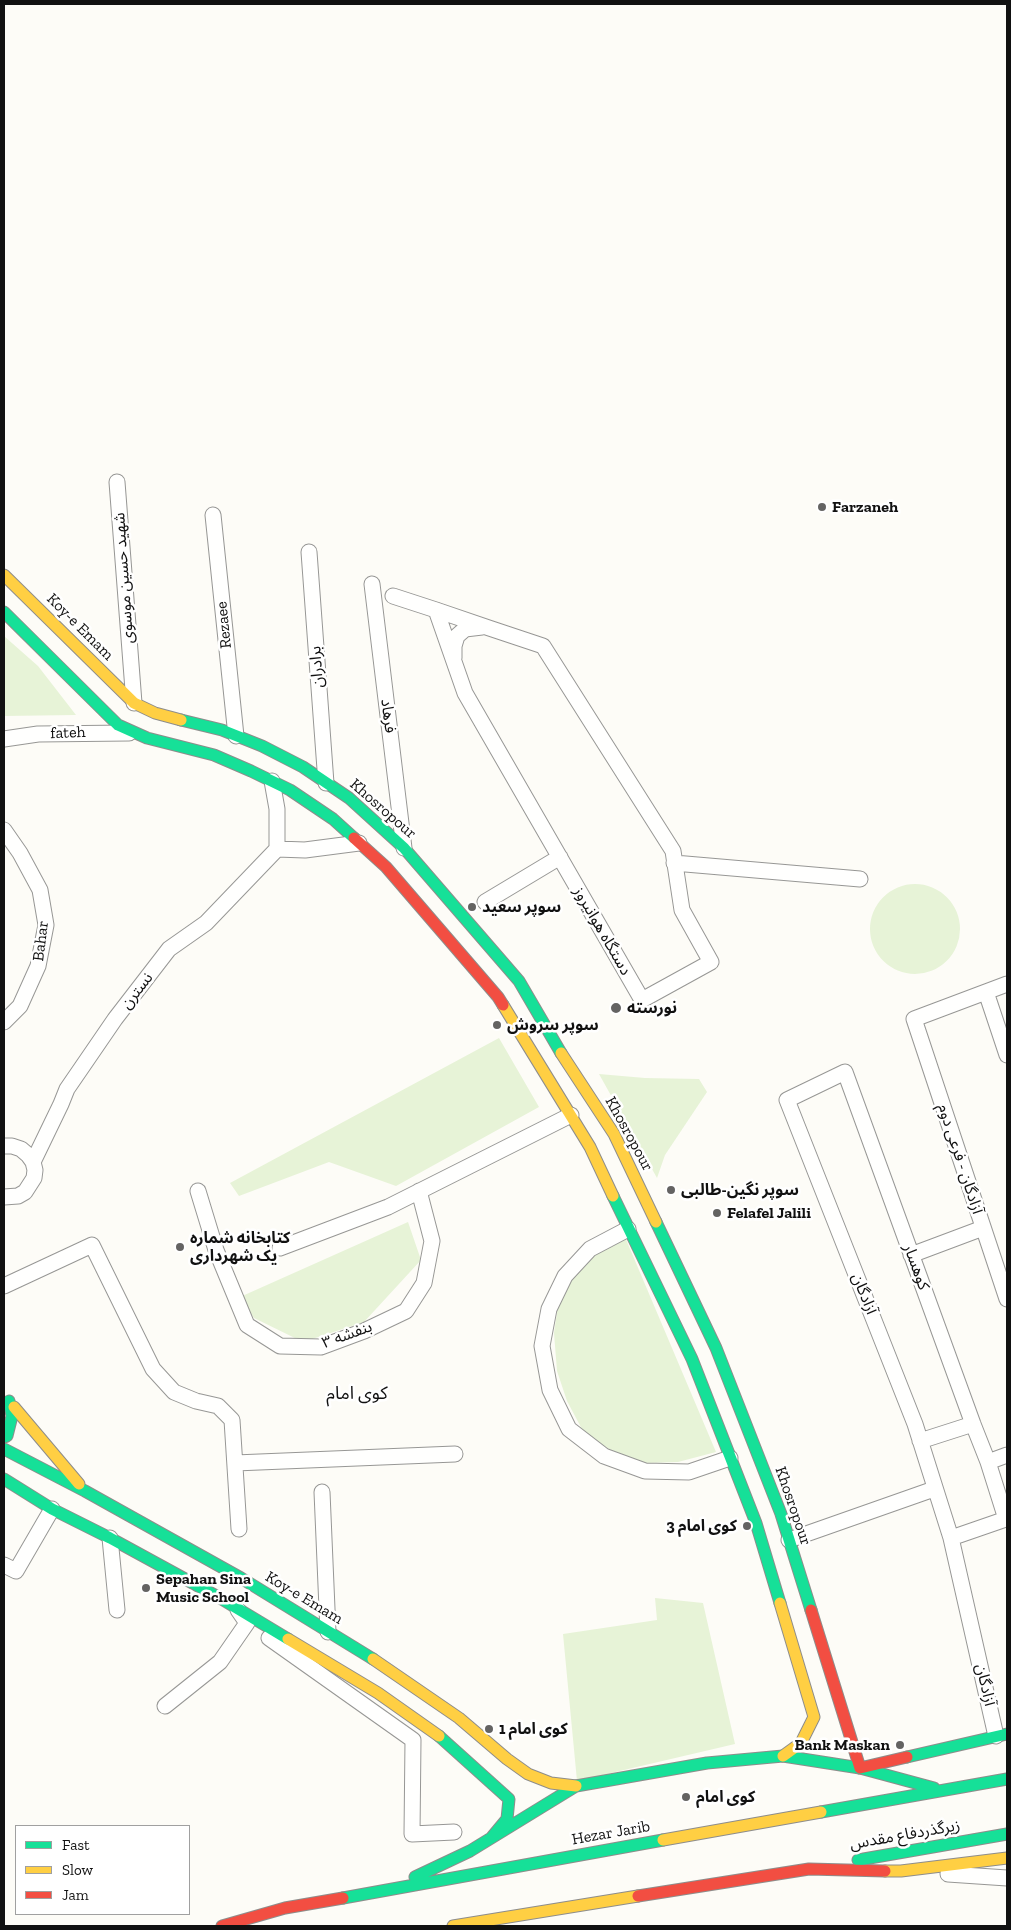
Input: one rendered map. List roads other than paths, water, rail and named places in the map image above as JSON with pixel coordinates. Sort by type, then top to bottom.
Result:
[{"type":"street","name":"شهید حسین موسوی","points":[[117,482],[120,709]]},
{"type":"street","name":"Rezaee","points":[[213,515],[236,736]]},
{"type":"street","name":"برادران","points":[[309,552],[326,783]]},
{"type":"street","name":"Koy-e Emam","points":[[4,575],[120,709]]},
{"type":"street","name":"فرهاد","points":[[372,584],[403,863]]},
{"type":"street","name":"دستگاه هوانیروز","points":[[393,596],[436,610],[542,646],[673,851],[682,910],[711,962],[642,1000],[465,693],[436,610]]},
{"type":"street","points":[[4,612],[120,709]]},
{"type":"street","name":"دستگاه هوانیروز","points":[[454,662],[454,646],[457,636],[466,629],[489,628]]},
{"type":"street","name":"Khosropour","points":[[120,709],[133,733],[214,755],[251,770],[290,790],[333,819],[359,843],[403,863],[519,981],[554,1065],[571,1115],[590,1147],[692,1359],[724,1404],[781,1514],[860,1768]]},
{"type":"street","name":"Khosropour","points":[[120,709],[155,713],[222,730],[279,755],[349,798],[403,863],[498,997],[614,1134],[716,1348],[730,1458],[756,1522],[814,1717],[802,1744],[783,1756]]},
{"type":"street","name":"fateh","points":[[4,740],[38,734],[77,732],[133,733]]},
{"type":"street","points":[[272,781],[277,809],[277,849],[305,850],[359,843]]},
{"type":"street","name":"Bahar","points":[[4,830],[40,890],[46,925],[38,966],[20,1006],[4,1022]]},
{"type":"street","name":"نسترن","points":[[4,1197],[18,1196],[30,1186],[34,1178],[33,1162],[67,1089],[115,1020],[169,949],[206,923],[277,849]]},
{"type":"street","points":[[485,902],[560,857]]},
{"type":"street","points":[[674,863],[860,879]]},
{"type":"street","points":[[1007,984],[986,992],[1007,1055]]},
{"type":"street","name":"آزادگان - فرعی دوم","points":[[986,992],[914,1018],[1007,1299]]},
{"type":"street","name":"کوهسار","points":[[787,1100],[845,1072],[988,1462],[1006,1518],[951,1538]]},
{"type":"street","name":"آزادگان","points":[[787,1100],[920,1441],[951,1538],[1002,1735]]},
{"type":"street","points":[[280,1248],[388,1207],[571,1115]]},
{"type":"street","points":[[4,1146],[21,1149],[28,1154],[33,1162]]},
{"type":"street","name":"بنفشه ۳","points":[[198,1191],[216,1250],[247,1325],[280,1346],[321,1347],[406,1311],[424,1283],[432,1241],[419,1191]]},
{"type":"street","points":[[912,1255],[983,1228]]},
{"type":"street","points":[[628,1229],[590,1249],[564,1276],[549,1310],[542,1346],[550,1390],[569,1429],[604,1456],[645,1471],[689,1472],[730,1458]]},
{"type":"street","points":[[4,1286],[92,1244],[153,1369],[174,1392],[196,1401],[218,1406],[232,1420],[239,1528]]},
{"type":"street","points":[[4,1437],[10,1427],[12,1416],[9,1400]]},
{"type":"street","points":[[9,1400],[85,1491]]},
{"type":"street","points":[[920,1441],[973,1424]]},
{"type":"street","name":"Koy-e Emam","points":[[4,1448],[241,1578],[392,1671],[459,1718],[507,1760],[528,1774],[551,1784],[576,1786]]},
{"type":"street","points":[[235,1463],[455,1454]]},
{"type":"street","points":[[988,1462],[1007,1455]]},
{"type":"street","points":[[4,1565],[16,1571],[47,1506],[56,1476]]},
{"type":"street","points":[[4,1479],[47,1506],[110,1538],[235,1607],[378,1693],[443,1739],[509,1798],[507,1819],[491,1838]]},
{"type":"street","points":[[789,1540],[934,1489]]},
{"type":"street","points":[[322,1492],[328,1632]]},
{"type":"street","points":[[110,1538],[117,1610]]},
{"type":"street","points":[[211,1601],[247,1623],[414,1740],[412,1834],[454,1832]]},
{"type":"street","points":[[235,1607],[247,1623]]},
{"type":"street","points":[[165,1706],[220,1662],[247,1623]]},
{"type":"street","points":[[812,1710],[821,1715],[829,1714],[835,1709],[838,1699]]},
{"type":"street","points":[[860,1768],[1002,1735]]},
{"type":"street","points":[[391,1889],[470,1851],[576,1786],[707,1763],[783,1756],[860,1768],[941,1790]]},
{"type":"street","points":[[489,1780],[495,1783],[508,1778],[512,1770],[507,1760]]},
{"type":"street","name":"Hezar Jarib","points":[[222,1926],[284,1908],[1007,1779]]},
{"type":"street","name":"زیرگذردفاع مقدس","points":[[810,1869],[1007,1834]]},
{"type":"street","points":[[901,1871],[1007,1858]]},
{"type":"street","points":[[454,1926],[478,1924],[810,1869],[901,1871],[1007,1878]]},
{"type":"place","name":"Farzaneh","points":[[822,507]]},
{"type":"place","name":"سوپر سعید","points":[[472,907]]},
{"type":"place","name":"نورسته","points":[[616,1008]]},
{"type":"place","name":"سوپر سروش","points":[[497,1025]]},
{"type":"place","name":"سوپر نگین-طالبی","points":[[671,1190]]},
{"type":"place","name":"Felafel Jalili","points":[[717,1213]]},
{"type":"place","name":"کتابخانه شماره یک شهرداری","points":[[180,1247]]},
{"type":"place","name":"کوی امام 3","points":[[747,1526]]},
{"type":"place","name":"Sepahan Sina Music School","points":[[146,1588]]},
{"type":"place","name":"کوی امام 1","points":[[489,1729]]},
{"type":"place","name":"Bank Maskan","points":[[900,1745]]},
{"type":"place","name":"کوی امام","points":[[686,1797]]},
{"type":"district","name":"کوی امام","points":[[357,1394]]}]
